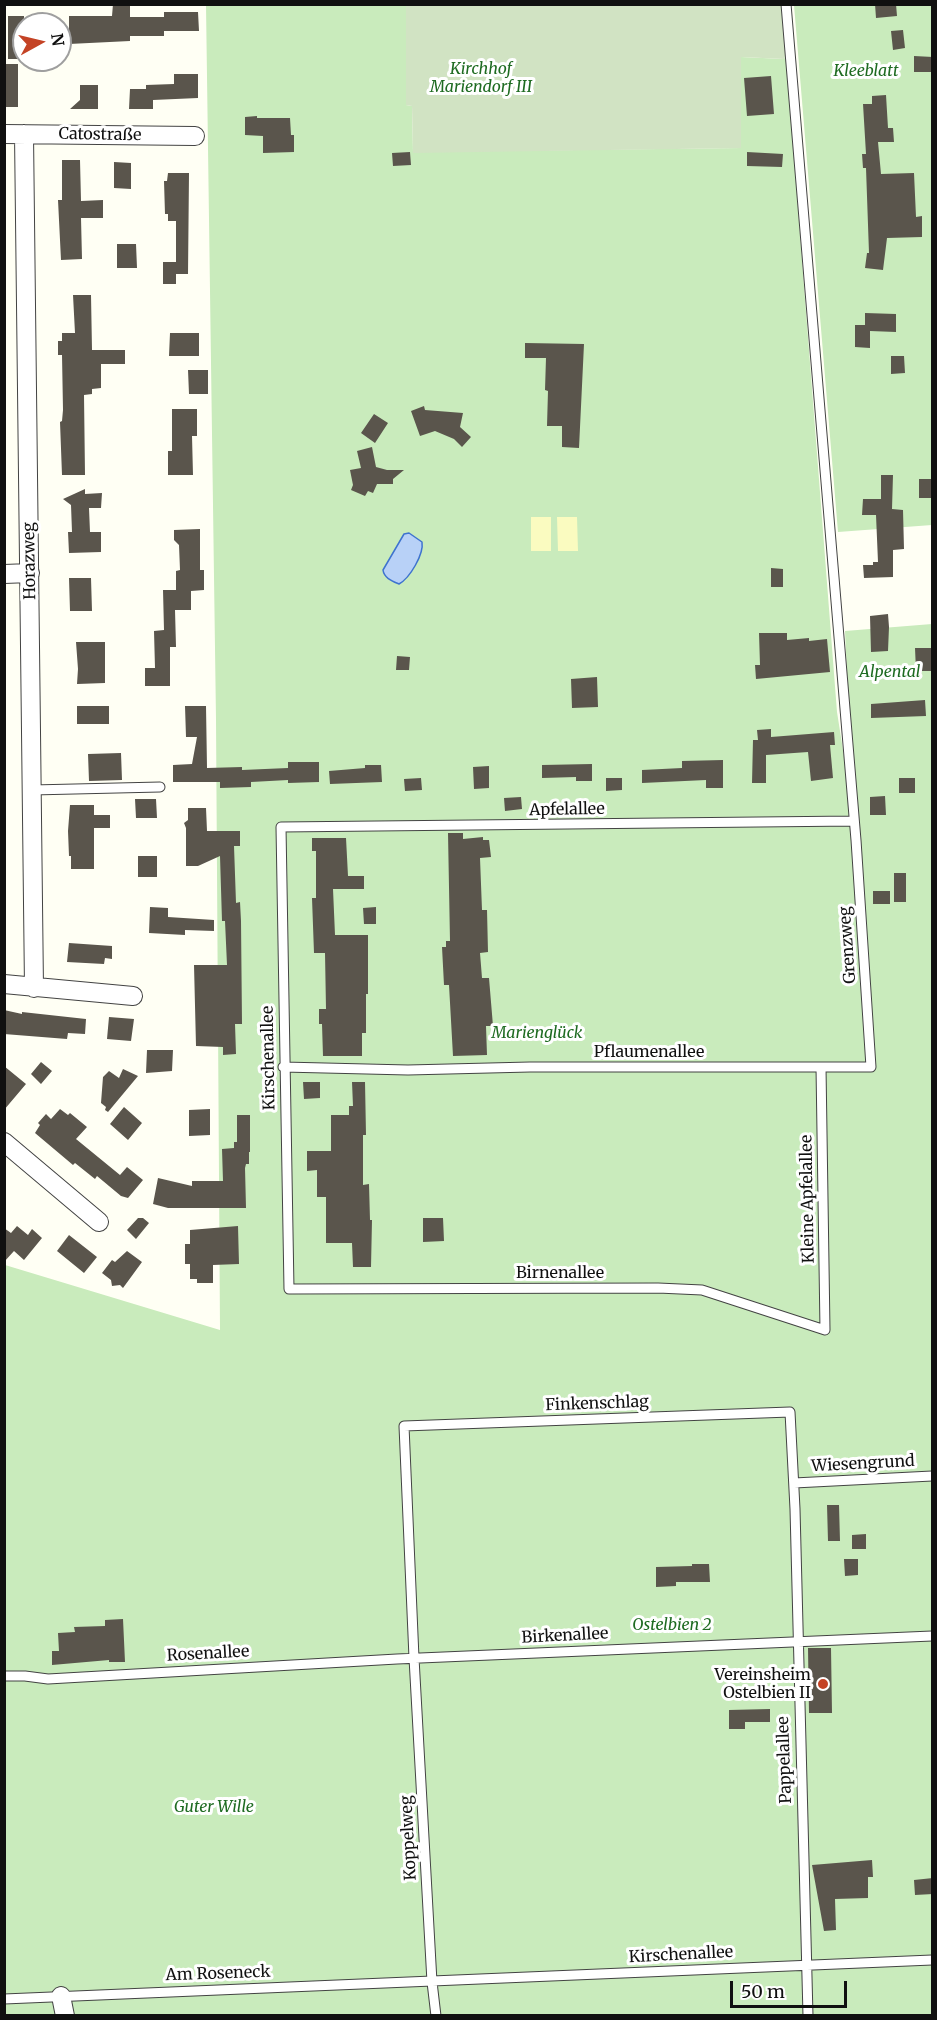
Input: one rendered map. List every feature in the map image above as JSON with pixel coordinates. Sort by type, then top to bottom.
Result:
[{"type":"street","name":"Catostraße","points":[[4,134],[195,136]]},
{"type":"street","name":"Horazweg","points":[[24,134],[34,988]]},
{"type":"street","points":[[4,574],[30,573]]},
{"type":"street","points":[[4,984],[133,996]]},
{"type":"street","points":[[4,1142],[99,1222]]},
{"type":"street","points":[[61,1996],[64,2016]]},
{"type":"lane","name":"Grenzweg","points":[[786,4],[854,821],[871,1067]]},
{"type":"lane","points":[[32,790],[160,787]]},
{"type":"lane","name":"Apfelallee","points":[[280,826],[854,821]]},
{"type":"lane","name":"Kirschenallee","points":[[280,826],[289,1289]]},
{"type":"lane","name":"Pflaumenallee","points":[[283,1067],[408,1070],[530,1067],[871,1067]]},
{"type":"lane","name":"Kleine Apfelallee","points":[[821,1067],[825,1330]]},
{"type":"lane","name":"Birnenallee","points":[[289,1289],[647,1288],[702,1290],[825,1330]]},
{"type":"lane","name":"Finkenschlag","points":[[404,1426],[790,1412]]},
{"type":"lane","name":"Pappelallee","points":[[790,1412],[794,1483],[808,2016]]},
{"type":"lane","name":"Koppelweg","points":[[404,1426],[414,1658],[432,1982],[436,2016]]},
{"type":"lane","name":"Wiesengrund","points":[[794,1483],[933,1476]]},
{"type":"lane","name":"Birkenallee","points":[[414,1658],[933,1636]]},
{"type":"lane","name":"Rosenallee","points":[[4,1676],[48,1679],[414,1658]]},
{"type":"lane","name":"Kirschenallee","points":[[432,1982],[933,1960]]},
{"type":"lane","name":"Am Roseneck","points":[[4,1999],[432,1982]]},
{"type":"green space","points":[[206,5],[406,5],[406,105],[412,106],[413,152],[741,148],[741,57],[784,59],[786,53],[837,712],[854,820],[845,631],[932,624],[932,2015],[5,2016],[5,1265],[220,1330],[216,719]]},
{"type":"green space","name":"Kirchhof Mariendorf III","points":[[406,5],[783,5],[786,53],[784,59],[741,57],[741,148],[413,153],[412,106],[406,105]]},
{"type":"green space","name":"Kleeblatt","points":[[794,5],[932,5],[932,525],[838,532]]},
{"type":"sand","points":[[531,517],[551,517],[551,551],[531,551]]},
{"type":"sand","points":[[557,517],[577,517],[578,551],[558,551]]},
{"type":"water","points":[[409,533],[422,542],[421,553],[408,577],[399,584],[387,577],[383,570],[404,534]]},
{"type":"building","points":[[113,4],[130,4],[130,17],[164,17],[164,12],[198,12],[199,31],[164,31],[164,36],[130,36],[130,41],[72,44],[72,16],[112,16]]},
{"type":"building","points":[[875,4],[896,4],[897,16],[876,18]]},
{"type":"building","points":[[8,16],[12,16],[12,59],[8,59]]},
{"type":"building","points":[[903,30],[905,48],[893,50],[891,31]]},
{"type":"building","points":[[914,56],[933,57],[933,72],[914,72]]},
{"type":"building","points":[[4,64],[12,64],[12,72],[18,72],[18,107],[4,107]]},
{"type":"building","points":[[174,74],[198,74],[198,98],[153,100],[153,109],[129,109],[130,89],[146,89],[146,85],[174,84]]},
{"type":"building","points":[[771,76],[774,114],[747,116],[744,78]]},
{"type":"building","points":[[80,85],[98,85],[98,109],[70,109],[80,100]]},
{"type":"building","points":[[886,95],[888,128],[893,128],[894,142],[878,142],[881,174],[914,173],[916,217],[922,216],[922,237],[887,238],[883,270],[865,268],[867,253],[869,253],[866,168],[863,168],[862,154],[866,154],[863,104],[872,104],[872,96]]},
{"type":"building","points":[[257,116],[257,118],[290,118],[291,135],[294,135],[294,152],[263,153],[263,136],[245,135],[245,117]]},
{"type":"building","points":[[410,152],[411,165],[393,166],[392,153]]},
{"type":"building","points":[[747,152],[783,154],[782,167],[747,166]]},
{"type":"building","points":[[62,160],[80,160],[81,201],[103,200],[103,218],[81,218],[82,259],[61,260],[58,200],[62,200]]},
{"type":"building","points":[[114,162],[131,163],[131,189],[114,188]]},
{"type":"building","points":[[168,173],[189,173],[188,274],[176,274],[176,284],[163,284],[163,262],[176,262],[176,221],[168,221],[168,214],[165,214],[164,181],[167,181]]},
{"type":"building","points":[[117,244],[136,244],[137,268],[117,268]]},
{"type":"building","points":[[73,295],[91,295],[92,350],[125,350],[125,364],[101,364],[101,388],[92,389],[92,394],[84,395],[85,475],[62,475],[60,422],[63,410],[62,355],[58,355],[58,341],[62,341],[62,333],[75,333]]},
{"type":"building","points":[[865,313],[896,314],[896,332],[870,331],[870,348],[855,347],[855,325],[865,325]]},
{"type":"building","points":[[170,333],[199,333],[199,356],[169,356]]},
{"type":"building","points":[[525,343],[584,344],[579,448],[562,447],[562,426],[547,426],[546,358],[525,358]]},
{"type":"building","points":[[891,356],[904,356],[905,373],[891,374]]},
{"type":"building","points":[[188,370],[208,370],[208,394],[189,394]]},
{"type":"building","points":[[424,406],[425,410],[463,413],[460,427],[471,437],[462,447],[454,439],[435,431],[420,436],[411,411]]},
{"type":"building","points":[[172,409],[197,409],[197,436],[192,436],[193,475],[168,475],[168,451],[172,451]]},
{"type":"building","points":[[374,414],[388,423],[375,443],[361,433]]},
{"type":"building","points":[[372,447],[376,467],[387,470],[404,470],[393,479],[393,484],[377,484],[373,493],[368,491],[365,496],[351,490],[353,485],[350,470],[361,468],[357,451]]},
{"type":"building","points":[[881,475],[893,475],[892,509],[903,510],[904,549],[893,550],[893,577],[864,578],[863,565],[873,565],[873,562],[878,562],[876,515],[862,515],[863,499],[881,499]]},
{"type":"building","points":[[919,479],[933,479],[933,498],[919,498]]},
{"type":"building","points":[[85,489],[85,494],[102,493],[101,508],[89,508],[90,532],[101,532],[101,552],[69,553],[68,532],[72,532],[71,505],[63,499]]},
{"type":"building","points":[[200,529],[200,570],[204,570],[204,590],[191,591],[191,610],[175,610],[176,647],[170,647],[170,686],[145,686],[145,668],[155,668],[154,631],[164,630],[163,590],[176,590],[176,571],[180,570],[179,545],[174,540],[174,530]]},
{"type":"building","points":[[771,568],[783,569],[783,587],[771,587]]},
{"type":"building","points":[[69,578],[91,578],[92,611],[70,611]]},
{"type":"building","points":[[888,614],[888,651],[871,652],[870,616]]},
{"type":"building","points":[[759,633],[787,633],[787,640],[827,639],[830,672],[756,679],[755,665],[760,665]]},
{"type":"building","points":[[76,642],[105,642],[105,683],[77,684]]},
{"type":"building","points":[[915,648],[931,648],[932,671],[916,671]]},
{"type":"building","points":[[397,656],[410,657],[409,670],[396,670]]},
{"type":"building","points":[[597,677],[598,707],[572,708],[571,679]]},
{"type":"building","points":[[925,700],[926,716],[871,718],[871,704]]},
{"type":"building","points":[[77,706],[109,706],[109,724],[77,724]]},
{"type":"building","points":[[185,706],[206,706],[207,768],[242,767],[242,770],[288,768],[288,762],[319,762],[319,782],[288,783],[288,780],[251,782],[251,787],[220,788],[220,782],[173,782],[173,765],[192,764],[197,737],[186,737]]},
{"type":"building","points":[[771,729],[771,737],[834,732],[835,745],[830,745],[833,778],[811,781],[808,752],[766,755],[766,783],[752,783],[753,740],[758,740],[757,730]]},
{"type":"building","points":[[121,753],[122,780],[89,781],[88,754]]},
{"type":"building","points":[[723,760],[723,788],[706,788],[706,780],[642,783],[642,770],[682,768],[682,761]]},
{"type":"building","points":[[592,764],[592,781],[576,781],[576,777],[542,778],[542,765]]},
{"type":"building","points":[[365,765],[381,765],[382,782],[330,784],[329,771],[365,768]]},
{"type":"building","points":[[489,766],[489,788],[474,789],[473,767]]},
{"type":"building","points":[[421,778],[422,790],[405,791],[404,779]]},
{"type":"building","points":[[606,778],[622,778],[622,790],[606,791]]},
{"type":"building","points":[[899,778],[915,778],[915,793],[899,793]]},
{"type":"building","points":[[885,796],[886,815],[870,815],[870,797]]},
{"type":"building","points":[[521,797],[522,809],[505,811],[504,798]]},
{"type":"building","points":[[135,799],[156,799],[157,818],[136,818]]},
{"type":"building","points":[[70,805],[94,805],[94,815],[110,815],[110,828],[94,828],[94,869],[71,869],[68,831]]},
{"type":"building","points":[[188,808],[206,808],[207,831],[240,831],[240,846],[234,846],[236,903],[240,902],[241,921],[242,1024],[235,1024],[236,1054],[223,1055],[223,1047],[196,1046],[194,965],[227,965],[225,921],[222,921],[220,856],[198,866],[186,866],[184,823],[188,820]]},
{"type":"building","points":[[448,833],[463,833],[463,839],[483,837],[483,840],[489,840],[491,857],[480,858],[482,910],[487,910],[488,952],[480,953],[482,978],[489,978],[493,1026],[486,1026],[487,1055],[453,1056],[449,985],[444,985],[442,947],[446,947],[446,941],[450,941]]},
{"type":"building","points":[[312,838],[346,838],[348,876],[364,876],[364,889],[333,889],[335,935],[368,935],[368,994],[366,994],[366,1033],[362,1033],[362,1056],[323,1056],[319,1009],[326,1009],[325,953],[314,953],[312,898],[316,898],[316,851],[312,851]]},
{"type":"building","points":[[138,856],[157,856],[157,877],[138,877]]},
{"type":"building","points":[[894,873],[906,873],[906,902],[894,902]]},
{"type":"building","points":[[873,891],[890,891],[890,904],[873,904]]},
{"type":"building","points":[[150,907],[168,908],[168,917],[214,920],[214,931],[185,930],[185,935],[149,933]]},
{"type":"building","points":[[376,907],[376,924],[364,924],[363,908]]},
{"type":"building","points":[[69,943],[112,946],[112,959],[105,958],[104,964],[67,962]]},
{"type":"building","points":[[4,1010],[22,1014],[22,1012],[86,1019],[85,1034],[68,1033],[67,1039],[4,1034]]},
{"type":"building","points":[[109,1017],[134,1019],[131,1041],[107,1039]]},
{"type":"building","points":[[147,1050],[173,1050],[172,1071],[146,1073]]},
{"type":"building","points":[[41,1062],[52,1071],[41,1084],[31,1074]]},
{"type":"building","points":[[4,1066],[26,1084],[4,1110]]},
{"type":"building","points":[[123,1069],[138,1076],[108,1112],[101,1103],[103,1077],[109,1071],[119,1078]]},
{"type":"building","points":[[303,1082],[320,1082],[320,1098],[304,1099]]},
{"type":"building","points":[[352,1082],[365,1082],[366,1135],[363,1135],[363,1185],[369,1184],[370,1220],[372,1220],[371,1267],[353,1267],[352,1243],[326,1243],[326,1197],[317,1197],[317,1170],[307,1171],[307,1151],[331,1151],[331,1115],[349,1115],[349,1106],[353,1106]]},
{"type":"building","points":[[124,1107],[142,1123],[128,1140],[110,1124]]},
{"type":"building","points":[[60,1109],[68,1115],[70,1113],[87,1127],[76,1139],[120,1175],[127,1167],[143,1180],[128,1198],[121,1196],[97,1176],[95,1179],[75,1163],[73,1165],[35,1133],[40,1125],[38,1123],[46,1114],[51,1119]]},
{"type":"building","points":[[210,1109],[210,1135],[189,1136],[189,1110]]},
{"type":"building","points":[[237,1115],[250,1115],[249,1164],[246,1164],[245,1168],[246,1208],[168,1208],[153,1204],[158,1178],[192,1186],[192,1181],[223,1181],[222,1149],[234,1148],[234,1142],[237,1142]]},
{"type":"building","points":[[138,1218],[143,1218],[149,1223],[136,1239],[127,1230]]},
{"type":"building","points":[[423,1218],[443,1218],[444,1241],[423,1242]]},
{"type":"building","points":[[17,1226],[28,1235],[32,1229],[42,1238],[24,1260],[14,1251],[4,1262],[4,1228],[11,1233]]},
{"type":"building","points":[[238,1226],[239,1264],[213,1265],[213,1283],[197,1283],[197,1279],[190,1279],[190,1264],[185,1264],[185,1244],[190,1244],[190,1230]]},
{"type":"building","points":[[69,1235],[97,1257],[84,1273],[57,1251]]},
{"type":"building","points":[[127,1251],[142,1262],[123,1288],[120,1285],[112,1286],[111,1280],[102,1273],[112,1260],[115,1262]]},
{"type":"building","points":[[827,1505],[839,1505],[840,1541],[828,1541]]},
{"type":"building","points":[[866,1534],[866,1549],[852,1549],[852,1535]]},
{"type":"building","points":[[844,1559],[858,1559],[858,1575],[845,1576]]},
{"type":"building","points":[[692,1564],[709,1564],[710,1582],[676,1582],[676,1586],[656,1587],[656,1567],[692,1566]]},
{"type":"building","points":[[123,1619],[125,1662],[109,1662],[109,1660],[52,1665],[52,1651],[59,1651],[58,1633],[75,1632],[74,1627],[105,1626],[105,1620]]},
{"type":"building","points":[[808,1648],[831,1648],[832,1713],[809,1713]]},
{"type":"building","points":[[770,1709],[770,1722],[745,1722],[745,1729],[729,1729],[729,1710]]},
{"type":"building","points":[[872,1860],[873,1877],[868,1877],[868,1898],[835,1899],[836,1930],[824,1931],[812,1865]]},
{"type":"building","points":[[933,1878],[933,1894],[915,1895],[914,1880]]},
{"type":"place","name":"Vereinsheim Ostelbien II","points":[[823,1684]]},
{"type":"park label","name":"Alpental","points":[[890,672]]},
{"type":"park label","name":"Marienglück","points":[[537,1033]]},
{"type":"park label","name":"Ostelbien 2","points":[[672,1625]]},
{"type":"park label","name":"Guter Wille","points":[[214,1807]]}]
